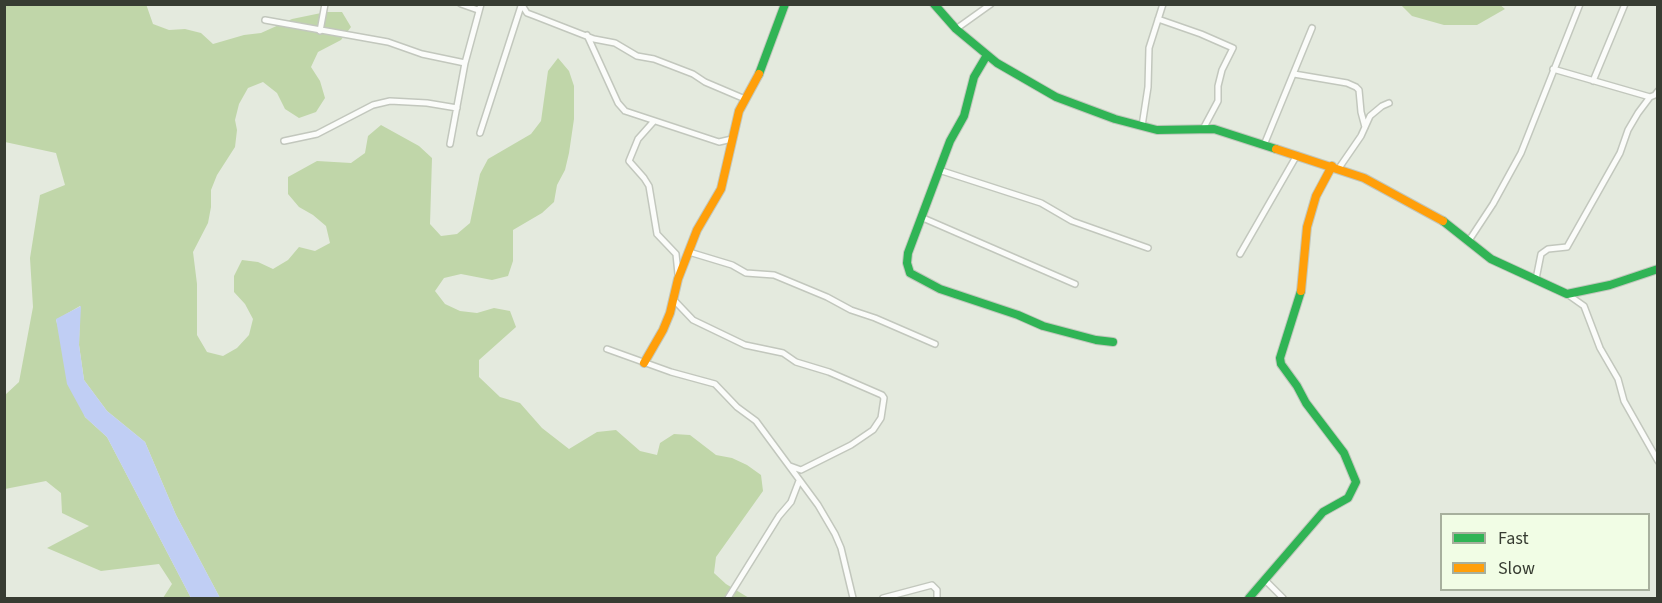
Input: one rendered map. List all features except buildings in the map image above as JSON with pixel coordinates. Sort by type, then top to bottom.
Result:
[{"type":"street","points":[[320,31],[325,4]]},
{"type":"street","points":[[450,144],[465,63],[480,7],[460,4]]},
{"type":"street","points":[[644,363],[670,313],[678,279],[697,230],[721,189],[739,111],[756,81],[785,4]]},
{"type":"street","points":[[934,4],[956,29],[997,63],[1056,97],[1115,119],[1156,130],[1214,129],[1336,167],[1364,178],[1431,213],[1491,259],[1581,302],[1600,348],[1618,379],[1624,400],[1658,461]]},
{"type":"street","points":[[956,29],[991,4]]},
{"type":"street","points":[[1142,126],[1148,87],[1149,48],[1163,4]]},
{"type":"street","points":[[1468,242],[1493,204],[1521,153],[1580,4]]},
{"type":"street","points":[[1593,81],[1625,4]]},
{"type":"street","points":[[522,5],[526,13],[615,44],[636,56],[649,57],[674,66],[745,99]]},
{"type":"street","points":[[480,133],[522,5]]},
{"type":"street","points":[[1158,19],[1233,48],[1220,77],[1218,101],[1203,129]]},
{"type":"street","points":[[265,20],[388,42],[422,54],[465,63]]},
{"type":"street","points":[[1264,145],[1312,28]]},
{"type":"street","points":[[586,35],[621,108],[719,142],[732,139]]},
{"type":"street","points":[[987,55],[974,77],[964,116],[950,141],[939,170],[908,254],[908,268],[913,276],[940,289],[1018,315],[1043,326],[1096,340],[1113,342]]},
{"type":"street","points":[[1553,69],[1650,97]]},
{"type":"street","points":[[1294,74],[1347,83],[1356,87],[1359,90],[1365,127]]},
{"type":"street","points":[[1536,279],[1541,254],[1548,249],[1567,247],[1620,153],[1628,130],[1650,97],[1658,91]]},
{"type":"street","points":[[284,141],[317,134],[373,105],[390,101],[427,103],[457,108]]},
{"type":"street","points":[[1249,598],[1323,512],[1348,498],[1356,482],[1344,453],[1306,403],[1281,364],[1280,358],[1301,289],[1307,227],[1316,196],[1361,136],[1370,116],[1389,103]]},
{"type":"street","points":[[654,121],[638,139],[629,161],[649,186],[657,234],[676,254],[678,279]]},
{"type":"street","points":[[1240,254],[1297,155]]},
{"type":"street","points":[[939,170],[1041,203],[1072,221],[1148,248]]},
{"type":"street","points":[[922,218],[1075,284]]},
{"type":"street","points":[[689,252],[732,265],[746,273],[774,275],[827,297],[851,310],[935,344]]},
{"type":"street","points":[[1567,294],[1658,269]]},
{"type":"street","points":[[1581,302],[1588,290]]},
{"type":"street","points":[[673,299],[693,320],[745,345],[783,353],[796,362],[829,372],[882,395],[884,407],[881,418],[873,430],[841,450],[801,470],[789,465]]},
{"type":"street","points":[[607,350],[718,385],[737,407],[763,429],[818,506],[835,534],[841,548],[853,598]]},
{"type":"street","points":[[728,598],[779,516],[791,502],[799,481]]},
{"type":"street","points":[[1265,580],[1283,598]]},
{"type":"street","points":[[883,598],[932,585],[937,590],[937,598]]},
{"type":"green space","points":[[146,4],[153,24],[169,30],[185,29],[201,33],[213,44],[244,35],[261,33],[292,19],[326,12],[342,12],[351,27],[341,40],[318,52],[311,67],[320,81],[325,98],[316,112],[299,118],[285,109],[277,93],[263,82],[248,88],[239,104],[235,120],[237,130],[235,147],[217,175],[211,190],[208,223],[193,252],[197,284],[197,335],[207,352],[223,356],[237,348],[249,335],[253,319],[245,304],[234,292],[234,276],[242,260],[258,262],[273,269],[288,260],[299,247],[315,251],[330,243],[326,226],[299,207],[288,194],[288,177],[317,161],[351,163],[365,153],[368,136],[381,125],[419,146],[432,158],[430,224],[441,236],[457,234],[470,223],[480,174],[488,159],[531,134],[541,121],[548,71],[558,58],[569,71],[574,86],[574,119],[565,170],[557,185],[554,202],[542,213],[513,230],[513,261],[508,276],[492,280],[461,274],[444,278],[435,291],[445,304],[460,311],[477,313],[494,308],[510,311],[516,327],[479,360],[479,377],[500,397],[520,403],[542,428],[569,449],[597,432],[616,430],[640,451],[657,455],[660,443],[674,434],[690,435],[716,455],[732,458],[761,475],[763,491],[716,557],[714,573],[726,584],[749,598],[220,598],[176,515],[145,442],[107,411],[84,380],[79,345],[80,306],[56,320],[85,417],[107,437],[191,598],[163,598],[172,584],[159,564],[101,571],[47,548],[89,526],[62,513],[61,493],[46,481],[5,489],[5,395],[19,382],[33,307],[30,258],[40,195],[65,185],[56,153],[5,142],[5,5]]},
{"type":"green space","points":[[1499,4],[1505,9],[1477,25],[1444,25],[1412,16],[1401,5]]},
{"type":"water","points":[[81,306],[79,345],[84,380],[107,411],[145,442],[176,515],[220,598],[191,598],[107,437],[85,417],[67,384],[56,319]]},
{"type":"traffic: fast","points":[[759,74],[785,4]]},
{"type":"traffic: fast","points":[[934,4],[956,29],[997,63],[1056,97],[1115,119],[1157,130],[1214,129],[1276,149]]},
{"type":"traffic: fast","points":[[987,55],[974,77],[964,116],[950,141],[908,253],[907,263],[910,273],[940,289],[1018,315],[1043,326],[1096,340],[1113,342]]},
{"type":"traffic: fast","points":[[1443,221],[1491,259],[1567,294],[1610,285],[1658,269]]},
{"type":"traffic: fast","points":[[1249,598],[1323,512],[1348,498],[1356,482],[1344,453],[1306,403],[1281,364],[1280,358],[1301,291]]},
{"type":"traffic: slow","points":[[644,363],[670,313],[678,279],[697,230],[721,189],[739,111],[759,74]]},
{"type":"traffic: slow","points":[[1276,149],[1364,178],[1443,221]]},
{"type":"traffic: slow","points":[[1301,291],[1307,227],[1316,196],[1332,166]]}]
